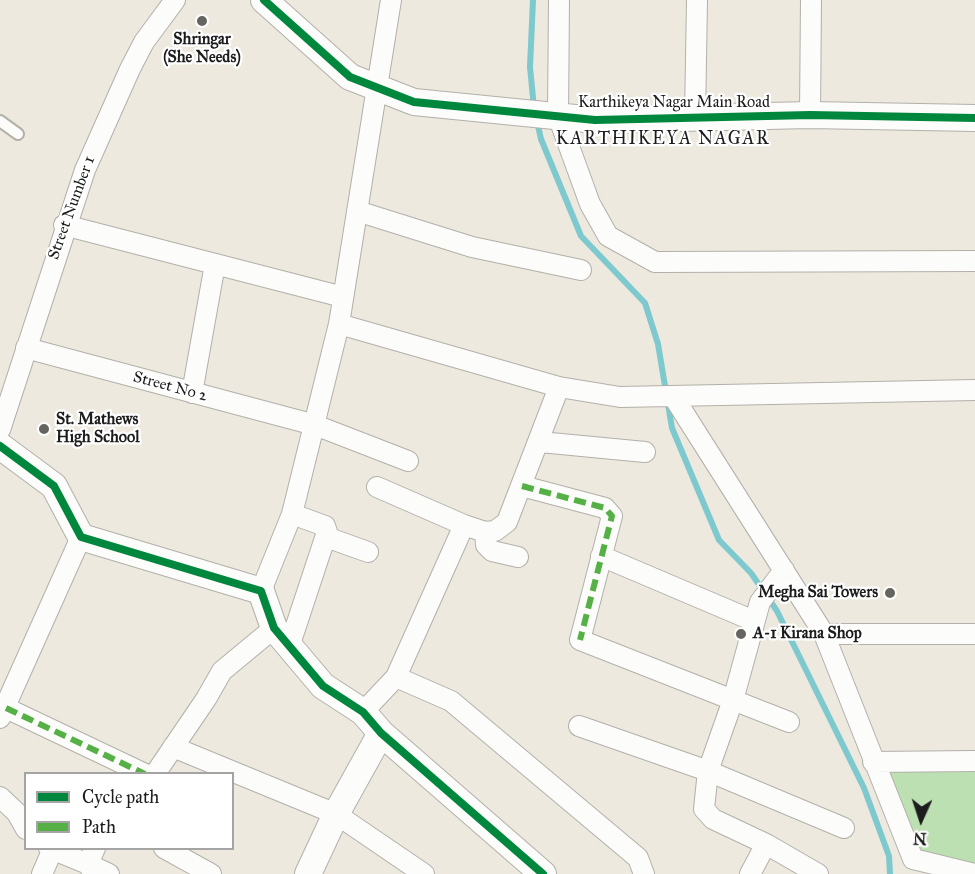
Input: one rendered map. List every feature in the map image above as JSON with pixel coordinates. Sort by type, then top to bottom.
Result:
[{"type":"street","name":"Street Number 1","points":[[0,430],[64,225],[84,170],[144,42],[175,0]]},
{"type":"street","name":"Karthikeya Nagar Main Road","points":[[264,0],[350,77],[414,102],[595,120],[810,115],[975,118]]},
{"type":"street","points":[[391,0],[339,324],[292,514],[261,591],[281,637],[323,686],[363,712],[381,733],[543,874]]},
{"type":"street","points":[[559,0],[543,114],[608,236],[656,262],[975,261]]},
{"type":"street","points":[[694,118],[697,0]]},
{"type":"street","points":[[810,0],[810,115]]},
{"type":"street","points":[[357,211],[472,247],[581,270]]},
{"type":"street","points":[[64,225],[343,297]]},
{"type":"street","points":[[192,393],[215,264]]},
{"type":"street","points":[[339,324],[559,387],[620,397],[975,390]]},
{"type":"street","name":"Street No 2","points":[[26,348],[315,425],[408,461]]},
{"type":"street","points":[[377,487],[464,525],[485,532],[495,531],[507,522],[540,442],[559,387]]},
{"type":"street","points":[[673,396],[824,634],[913,859],[938,870],[975,874]]},
{"type":"street","points":[[540,442],[645,452]]},
{"type":"street","points":[[0,446],[54,486],[81,537],[261,591]]},
{"type":"street","points":[[522,486],[610,511],[612,516],[580,640],[789,722]]},
{"type":"street","points":[[156,772],[206,699],[222,670],[281,637],[326,537],[325,526],[292,514]]},
{"type":"street","points":[[363,712],[396,678],[464,525]]},
{"type":"street","points":[[485,532],[486,545],[492,551],[518,557]]},
{"type":"street","points":[[81,537],[3,713],[141,772]]},
{"type":"street","points":[[326,537],[368,552]]},
{"type":"street","points":[[601,556],[754,621]]},
{"type":"street","points":[[784,570],[766,595],[754,621],[733,700],[708,771],[704,809],[713,819],[766,844],[818,874]]},
{"type":"street","points":[[824,634],[975,634]]},
{"type":"street","points":[[396,678],[451,701],[638,858],[644,874]]},
{"type":"street","points":[[579,726],[708,771],[844,828]]},
{"type":"street","points":[[308,874],[336,814],[381,733]]},
{"type":"street","points":[[173,747],[234,772]]},
{"type":"street","points":[[873,762],[975,761]]},
{"type":"street","points":[[234,772],[336,814],[424,874]]},
{"type":"street","points":[[0,797],[17,813],[24,825]]},
{"type":"street","points":[[750,874],[766,844]]},
{"type":"street","points":[[42,874],[51,850],[92,862],[109,874]]},
{"type":"street","points":[[166,850],[211,874]]},
{"type":"lane","points":[[0,122],[18,134]]},
{"type":"green space","points":[[975,765],[975,866],[917,856],[883,766]]},
{"type":"waterway","points":[[533,0],[530,67],[534,108]]},
{"type":"waterway","points":[[537,121],[541,139],[581,236],[645,303],[658,344],[672,428],[719,540],[751,573],[777,611],[864,788],[889,856],[890,874]]},
{"type":"marked path","points":[[522,486],[605,508],[612,516],[580,640]]},
{"type":"marked path","points":[[6,708],[141,772]]},
{"type":"cycle path","points":[[264,0],[350,77],[414,102],[595,120],[810,115],[975,118]]},
{"type":"cycle path","points":[[0,446],[54,486],[81,537],[261,591],[274,628],[323,686],[363,712],[381,733],[543,874]]},
{"type":"place","name":"Shringar (She Needs)","points":[[202,21]]},
{"type":"place","name":"St. Mathews High School","points":[[44,429]]},
{"type":"place","name":"Megha Sai Towers","points":[[890,593]]},
{"type":"place","name":"A-1 Kirana Shop","points":[[741,634]]},
{"type":"district","name":"KARTHIKEYA NAGAR","points":[[663,140]]}]
